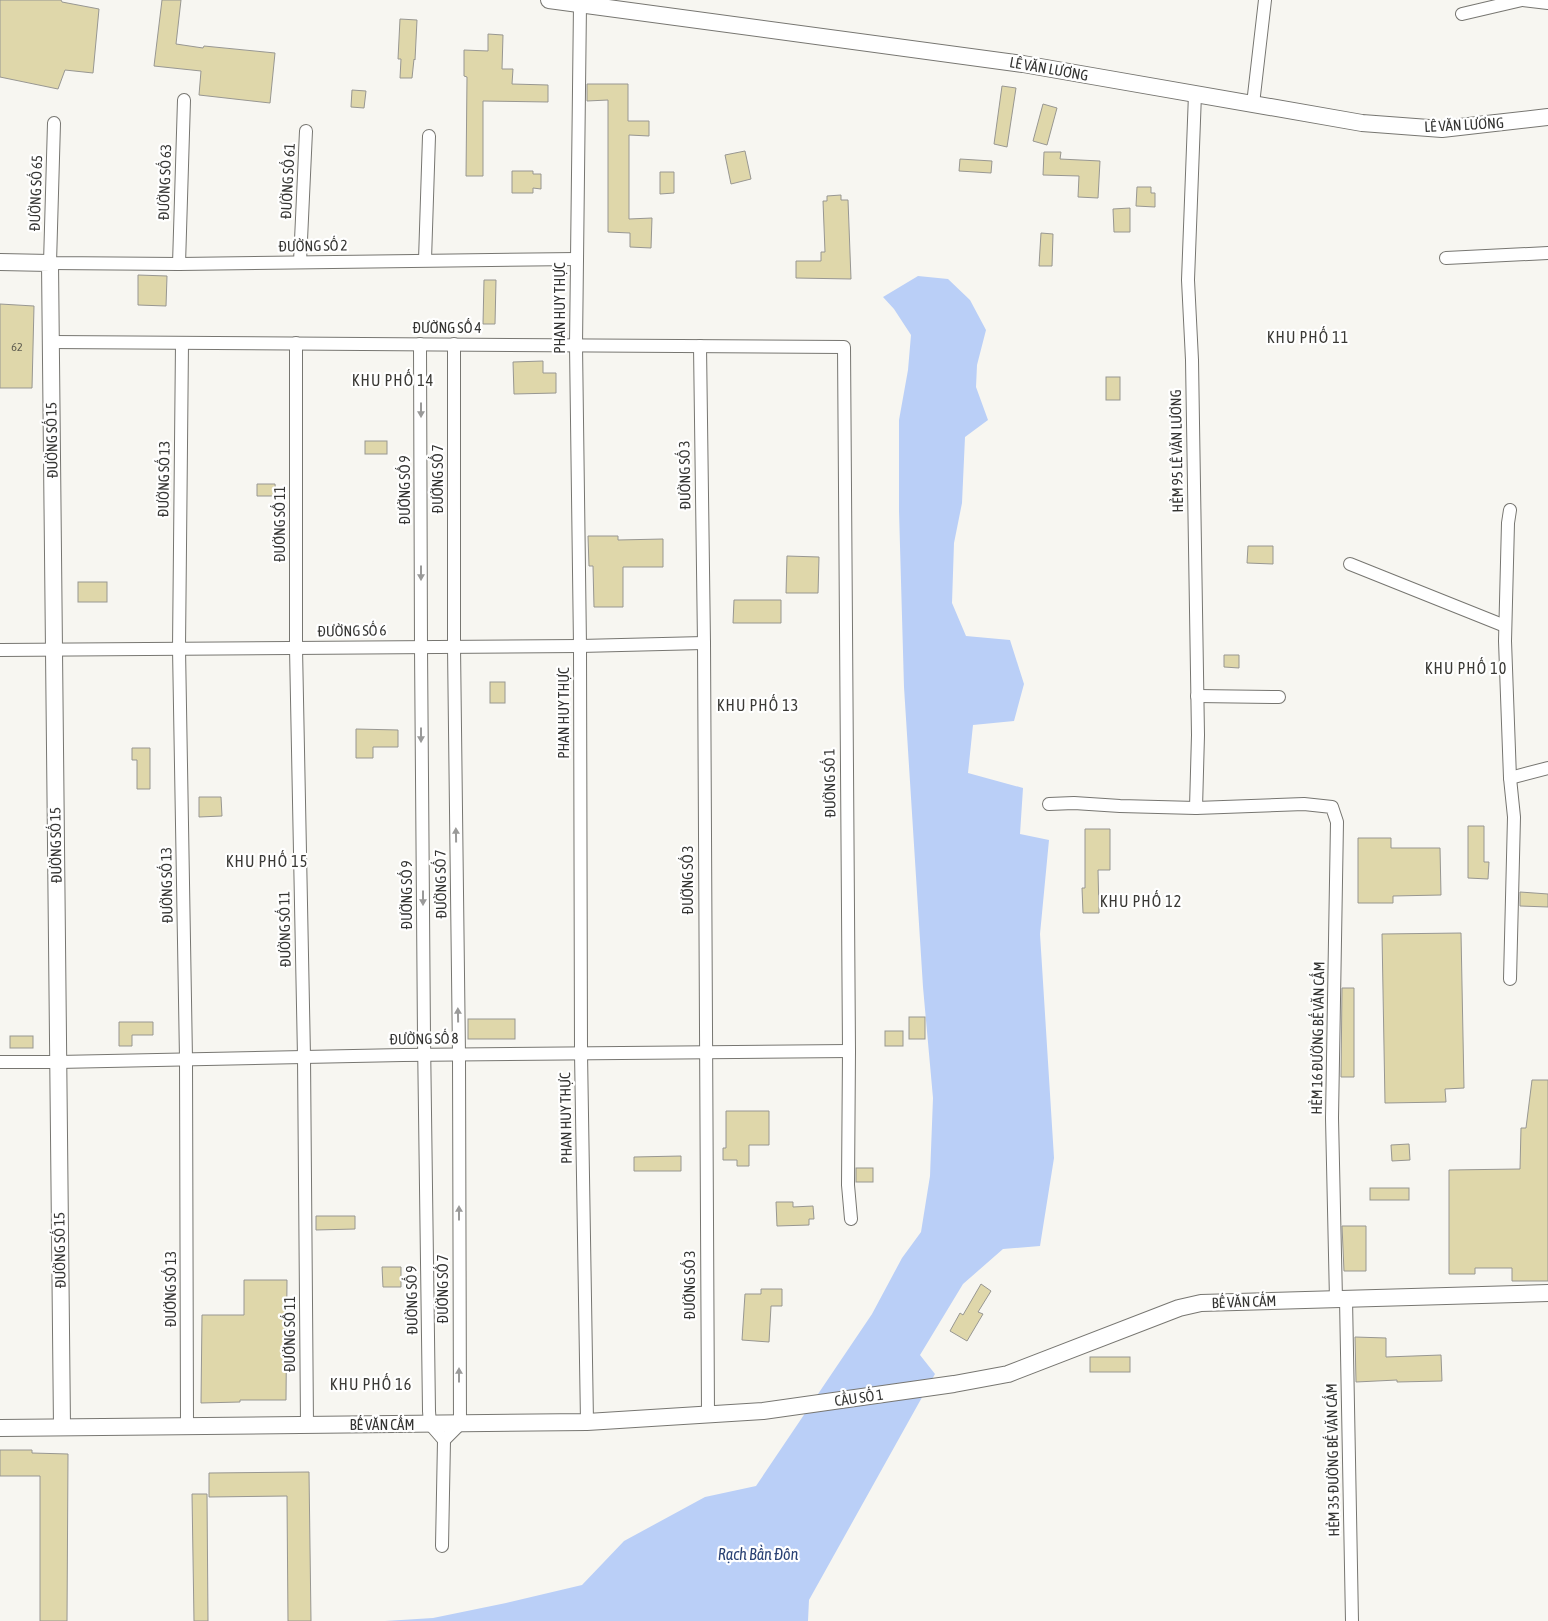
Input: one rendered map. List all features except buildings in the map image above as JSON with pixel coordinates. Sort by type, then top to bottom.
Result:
[{"type":"street","name":"LÊ VĂN LƯƠNG","points":[[549,0],[1023,64],[1362,123],[1442,129],[1548,117]]},
{"type":"street","points":[[1253,104],[1265,0]]},
{"type":"street","points":[[1462,14],[1522,0],[1548,3]]},
{"type":"street","name":"PHAN HUY THỰC","points":[[580,4],[576,345],[580,646],[581,1053],[588,1422]]},
{"type":"street","name":"HẺM 95 LÊ VĂN LƯƠNG","points":[[1195,94],[1188,280],[1192,360],[1197,696],[1196,808]]},
{"type":"street","name":"ĐƯỜNG SỐ 63","points":[[179,264],[184,100]]},
{"type":"street","name":"ĐƯỜNG SỐ 65","points":[[50,263],[54,123]]},
{"type":"street","name":"ĐƯỜNG SỐ 61","points":[[300,262],[306,131]]},
{"type":"street","points":[[425,260],[429,136]]},
{"type":"street","points":[[1446,258],[1548,253]]},
{"type":"street","name":"ĐƯỜNG SỐ 2","points":[[50,263],[179,264],[577,259]]},
{"type":"street","points":[[0,262],[50,263]]},
{"type":"street","name":"ĐƯỜNG SỐ 15","points":[[50,263],[62,1427]]},
{"type":"street","name":"ĐƯỜNG SỐ 4","points":[[51,342],[844,347]]},
{"type":"street","name":"ĐƯỜNG SỐ 13","points":[[182,343],[179,648],[186,1059],[187,1426]]},
{"type":"street","name":"ĐƯỜNG SỐ 11","points":[[296,343],[296,648],[304,1057],[307,1425]]},
{"type":"street","name":"ĐƯỜNG SỐ 9","points":[[420,344],[424,1055],[430,1424]]},
{"type":"street","name":"ĐƯỜNG SỐ 7","points":[[454,344],[454,647],[459,1054],[460,1424]]},
{"type":"street","name":"ĐƯỜNG SỐ 3","points":[[700,346],[704,643],[708,1414]]},
{"type":"street","name":"ĐƯỜNG SỐ 1","points":[[844,347],[849,1051],[848,1185],[851,1219]]},
{"type":"street","points":[[1510,510],[1505,626],[1510,778],[1514,818],[1510,979]]},
{"type":"street","points":[[1350,564],[1505,626]]},
{"type":"street","name":"ĐƯỜNG SỐ 6","points":[[0,650],[580,646],[704,643]]},
{"type":"street","points":[[1197,696],[1279,697]]},
{"type":"street","points":[[1510,778],[1548,768]]},
{"type":"street","points":[[1049,804],[1074,803],[1196,808]]},
{"type":"street","name":"HẺM 16 ĐƯỜNG BẾ VĂN CẤM","points":[[1196,808],[1304,804],[1332,807],[1337,822],[1332,1118],[1341,1299]]},
{"type":"street","name":"ĐƯỜNG SỐ 8","points":[[0,1062],[459,1054],[849,1051]]},
{"type":"street","name":"BẾ VĂN CẤM","points":[[954,1384],[1008,1374],[1179,1308],[1201,1303],[1548,1293]]},
{"type":"street","name":"HẺM 35 ĐƯỜNG BẾ VĂN CẤM","points":[[1341,1299],[1352,1621]]},
{"type":"street","name":"CẦU SỐ 1","points":[[763,1411],[954,1384]]},
{"type":"street","name":"BẾ VĂN CẤM","points":[[0,1428],[588,1422],[763,1411]]},
{"type":"street","points":[[430,1424],[444,1440],[442,1546]]},
{"type":"street","points":[[444,1440],[460,1424]]},
{"type":"water","name":"Rạch Bần Đôn","points":[[918,276],[948,279],[970,300],[986,330],[977,365],[976,387],[988,420],[965,437],[962,503],[954,543],[952,603],[966,636],[1010,640],[1024,684],[1014,721],[973,725],[968,773],[1023,788],[1020,834],[1049,840],[1040,934],[1054,1158],[1040,1246],[1003,1249],[963,1284],[920,1355],[935,1374],[809,1600],[808,1621],[385,1621],[433,1618],[582,1585],[624,1541],[705,1497],[756,1486],[872,1314],[902,1258],[921,1232],[930,1176],[933,1098],[923,987],[904,687],[899,511],[899,420],[908,370],[911,335],[894,309],[883,297]]},
{"type":"district","name":"KHU PHỐ 11","points":[[1308,337]]},
{"type":"district","name":"KHU PHỐ 14","points":[[393,380]]},
{"type":"district","name":"KHU PHỐ 10","points":[[1466,668]]},
{"type":"district","name":"KHU PHỐ 13","points":[[758,705]]},
{"type":"district","name":"KHU PHỐ 15","points":[[267,861]]},
{"type":"district","name":"KHU PHỐ 12","points":[[1141,901]]},
{"type":"district","name":"KHU PHỐ 16","points":[[371,1384]]}]
